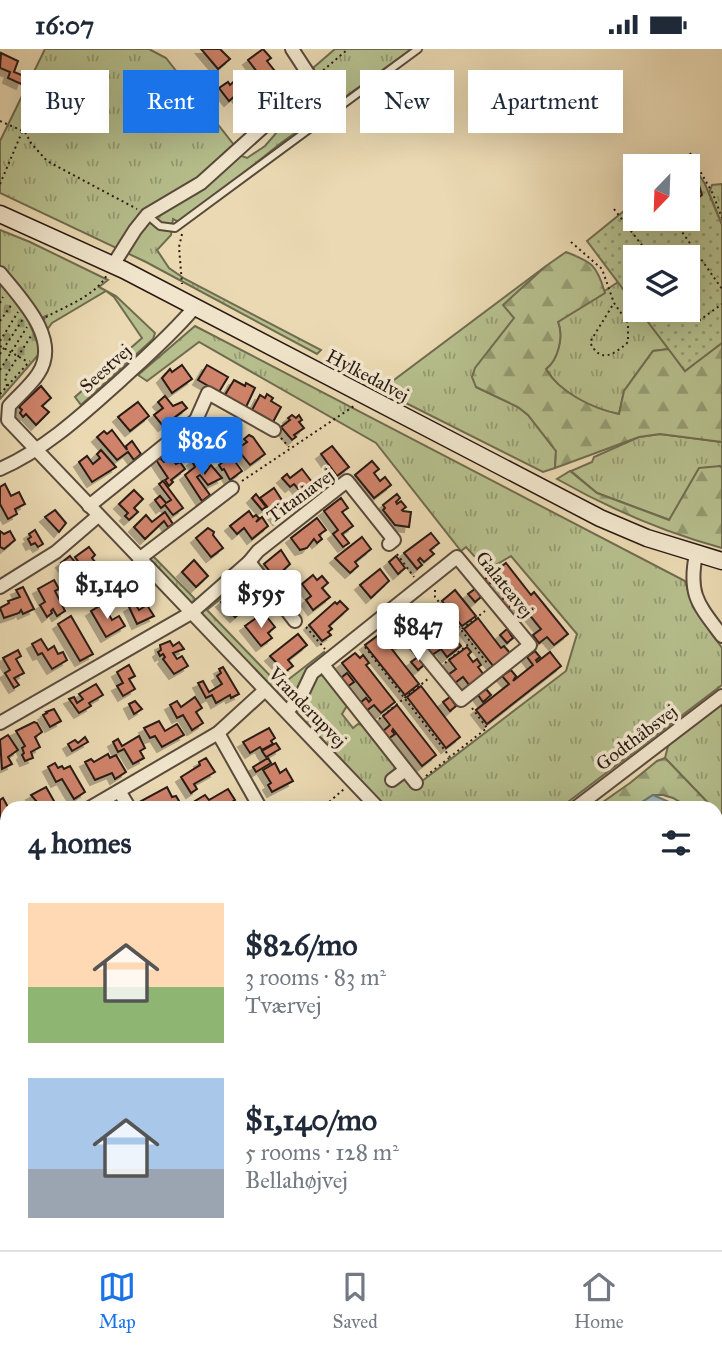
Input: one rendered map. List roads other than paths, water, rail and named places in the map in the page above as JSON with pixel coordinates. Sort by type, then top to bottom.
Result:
[{"type":"street","points":[[113,265],[147,215],[201,183],[305,89],[309,81],[306,68],[292,49]]},
{"type":"street","name":"Hylkedalvej","points":[[0,214],[113,265],[600,518],[722,561]]},
{"type":"street","points":[[0,273],[45,347],[45,360],[38,375],[7,411],[9,420],[35,450]]},
{"type":"street","name":"Seestvej","points":[[0,469],[35,450],[96,402],[162,342],[188,305]]},
{"type":"street","points":[[89,506],[197,419],[208,393],[274,430]]},
{"type":"street","name":"Vranderupvej","points":[[35,450],[372,801]]},
{"type":"street","name":"Titaniavej","points":[[0,723],[191,613],[258,551],[346,481],[394,540],[389,544]]},
{"type":"street","points":[[139,559],[232,488]]},
{"type":"street","points":[[0,587],[56,552],[98,516]]},
{"type":"street","points":[[696,554],[691,580],[701,608],[722,636]]},
{"type":"street","name":"Galateavej","points":[[287,712],[302,694],[312,673],[457,557],[530,645],[461,700],[390,613]]},
{"type":"street","points":[[249,562],[295,621]]},
{"type":"street","points":[[328,662],[370,726],[416,783]]},
{"type":"street","points":[[102,801],[218,733],[265,690]]},
{"type":"street","name":"Godthåbsvej","points":[[583,801],[722,695]]},
{"type":"street","points":[[218,733],[256,801]]},
{"type":"street","points":[[393,780],[404,771]]},
{"type":"street","points":[[119,791],[125,801]]},
{"type":"lane","points":[[147,215],[166,228],[175,229],[418,49]]},
{"type":"water","points":[[653,795],[667,801],[644,801]]}]
